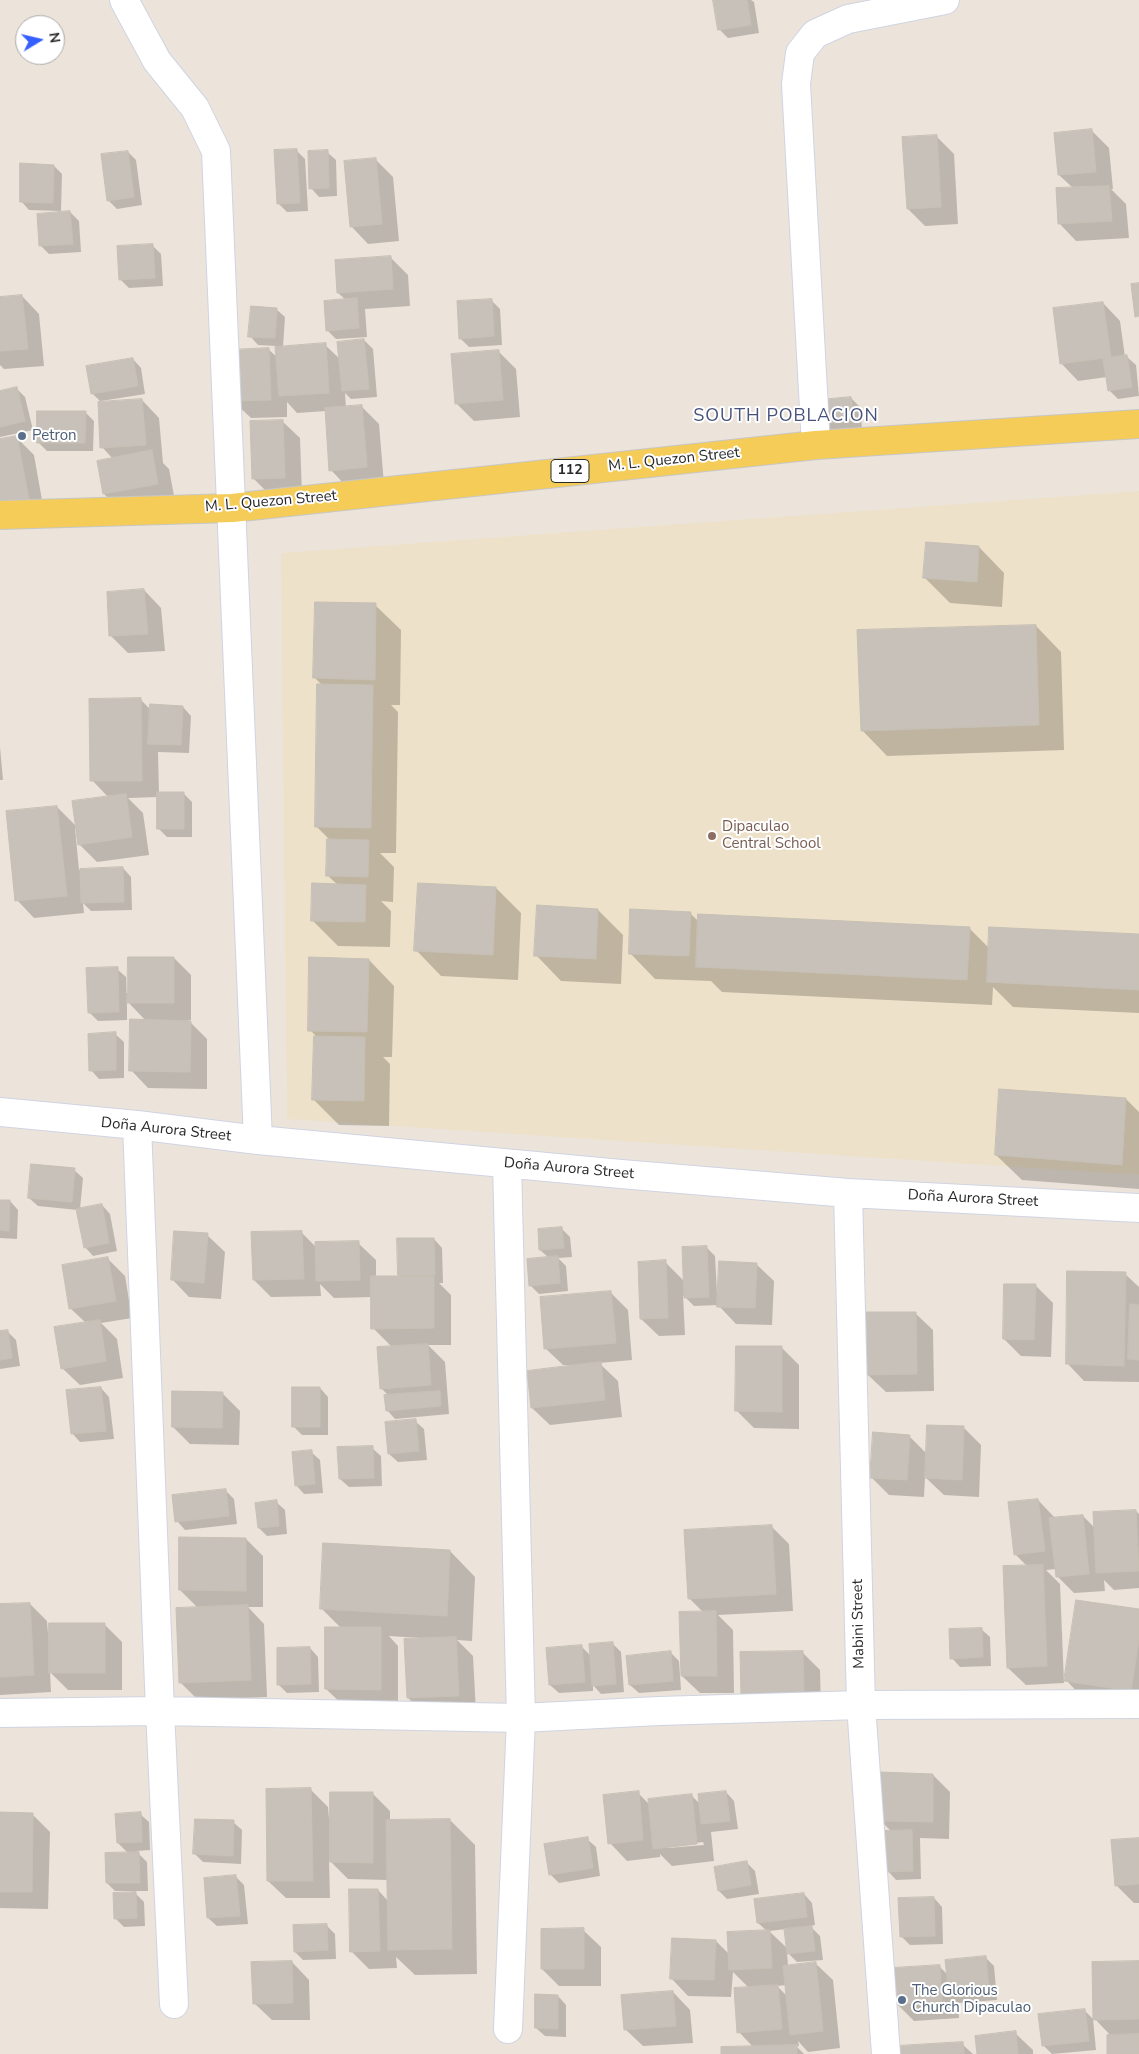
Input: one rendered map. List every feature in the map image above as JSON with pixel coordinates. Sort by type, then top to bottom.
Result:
[{"type":"main road","name":"M. L. Quezon Street","points":[[0,515],[232,508],[816,445],[1139,424]]},
{"type":"street","points":[[124,0],[157,61],[194,108],[216,151],[258,1140]]},
{"type":"street","points":[[816,445],[796,84],[800,53],[815,34],[848,19],[945,0]]},
{"type":"street","name":"Doña Aurora Street","points":[[0,1112],[137,1125],[258,1140],[507,1164],[848,1193],[1139,1208]]},
{"type":"street","points":[[137,1125],[160,1711],[174,2004]]},
{"type":"street","points":[[507,1164],[521,1718],[508,2030]]},
{"type":"street","name":"Mabini Street","points":[[848,1193],[861,1705],[886,2054]]},
{"type":"street","points":[[0,1713],[160,1711],[521,1718],[659,1711],[861,1705],[1139,1704]]},
{"type":"shaded area","name":"Dipaculao Central School","points":[[1139,491],[1139,1175],[287,1119],[281,553]]},
{"type":"building","points":[[713,0],[747,0],[751,25],[718,30]]},
{"type":"building","points":[[1092,129],[1096,172],[1058,175],[1054,133]]},
{"type":"building","points":[[937,135],[941,207],[907,209],[902,137]]},
{"type":"building","points":[[297,149],[300,203],[277,204],[274,150]]},
{"type":"building","points":[[328,150],[329,188],[309,189],[308,151]]},
{"type":"building","points":[[128,151],[134,197],[107,201],[101,154]]},
{"type":"building","points":[[376,158],[382,224],[350,227],[344,161]]},
{"type":"building","points":[[20,163],[54,165],[53,203],[20,202]]},
{"type":"building","points":[[1109,186],[1112,221],[1058,224],[1056,188]]},
{"type":"building","points":[[70,211],[73,244],[39,246],[37,214]]},
{"type":"building","points":[[153,244],[155,278],[119,280],[117,246]]},
{"type":"building","points":[[391,256],[393,289],[337,293],[335,260]]},
{"type":"building","points":[[1139,283],[1139,316],[1135,317],[1131,284]]},
{"type":"building","points":[[22,295],[28,349],[0,351],[0,297]]},
{"type":"building","points":[[357,298],[359,328],[326,331],[324,301]]},
{"type":"building","points":[[492,299],[494,336],[459,339],[457,301]]},
{"type":"building","points":[[1103,302],[1111,357],[1060,364],[1053,308]]},
{"type":"building","points":[[251,306],[277,308],[275,338],[248,337]]},
{"type":"building","points":[[364,339],[369,389],[342,391],[337,342]]},
{"type":"building","points":[[326,343],[329,393],[279,396],[275,347]]},
{"type":"building","points":[[269,348],[271,400],[232,401],[230,350]]},
{"type":"building","points":[[499,350],[503,400],[455,404],[451,354]]},
{"type":"building","points":[[1127,355],[1132,387],[1108,391],[1103,359]]},
{"type":"building","points":[[133,358],[138,386],[91,394],[86,366]]},
{"type":"building","points":[[17,387],[25,421],[0,427],[0,391]]},
{"type":"building","points":[[851,397],[854,420],[823,424],[820,400]]},
{"type":"building","points":[[142,399],[146,445],[100,448],[98,402]]},
{"type":"building","points":[[362,405],[367,467],[329,471],[325,408]]},
{"type":"building","points":[[37,411],[86,411],[85,443],[37,443]]},
{"type":"building","points":[[283,420],[285,478],[252,479],[250,421]]},
{"type":"building","points":[[17,436],[29,500],[0,505],[0,439]]},
{"type":"building","points":[[152,450],[158,484],[103,494],[97,461]]},
{"type":"building","points":[[926,542],[979,546],[977,582],[923,578]]},
{"type":"building","points":[[144,589],[148,634],[109,636],[107,592]]},
{"type":"building","points":[[315,602],[376,603],[375,680],[313,678]]},
{"type":"building","points":[[1036,625],[1039,725],[861,731],[857,630]]},
{"type":"building","points":[[317,684],[373,685],[371,828],[315,827]]},
{"type":"building","points":[[141,698],[142,781],[90,781],[89,699]]},
{"type":"building","points":[[150,704],[183,706],[181,745],[148,744]]},
{"type":"building","points":[[157,792],[184,792],[184,829],[157,829]]},
{"type":"building","points":[[126,794],[132,837],[78,845],[72,801]]},
{"type":"building","points":[[57,806],[67,896],[15,901],[6,811]]},
{"type":"building","points":[[327,839],[369,840],[368,877],[326,876]]},
{"type":"building","points":[[123,867],[124,902],[81,903],[80,869]]},
{"type":"building","points":[[312,883],[366,885],[365,922],[311,921]]},
{"type":"building","points":[[418,883],[496,887],[493,955],[414,951]]},
{"type":"building","points":[[537,905],[598,909],[596,959],[534,956]]},
{"type":"building","points":[[630,909],[691,912],[689,956],[629,954]]},
{"type":"building","points":[[698,914],[970,927],[967,980],[696,967]]},
{"type":"building","points":[[989,927],[1139,934],[1139,990],[987,982]]},
{"type":"building","points":[[128,957],[174,957],[174,1003],[127,1003]]},
{"type":"building","points":[[309,957],[369,959],[367,1032],[308,1031]]},
{"type":"building","points":[[118,967],[119,1012],[88,1013],[86,968]]},
{"type":"building","points":[[130,1019],[191,1021],[190,1072],[129,1071]]},
{"type":"building","points":[[116,1032],[116,1070],[89,1071],[88,1034]]},
{"type":"building","points":[[314,1036],[365,1037],[364,1101],[312,1100]]},
{"type":"building","points":[[999,1089],[1126,1098],[1122,1165],[995,1155]]},
{"type":"building","points":[[31,1164],[75,1168],[72,1202],[28,1198]]},
{"type":"building","points":[[0,1200],[10,1200],[9,1231],[0,1230]]},
{"type":"building","points":[[102,1204],[109,1243],[84,1248],[76,1209]]},
{"type":"building","points":[[562,1227],[564,1248],[539,1250],[538,1229]]},
{"type":"building","points":[[174,1231],[208,1233],[204,1283],[171,1280]]},
{"type":"building","points":[[302,1231],[304,1279],[253,1280],[251,1232]]},
{"type":"building","points":[[397,1238],[434,1238],[435,1275],[398,1275]]},
{"type":"building","points":[[359,1241],[360,1280],[316,1281],[315,1242]]},
{"type":"building","points":[[707,1246],[709,1297],[684,1298],[682,1247]]},
{"type":"building","points":[[558,1256],[560,1283],[529,1286],[527,1259]]},
{"type":"building","points":[[108,1257],[116,1301],[69,1309],[62,1265]]},
{"type":"building","points":[[666,1260],[668,1318],[640,1319],[638,1262]]},
{"type":"building","points":[[719,1261],[757,1263],[755,1308],[717,1307]]},
{"type":"building","points":[[1067,1271],[1126,1272],[1124,1366],[1066,1364]]},
{"type":"building","points":[[371,1276],[434,1276],[434,1328],[371,1329]]},
{"type":"building","points":[[1004,1284],[1036,1284],[1034,1340],[1003,1339]]},
{"type":"building","points":[[611,1291],[616,1343],[544,1349],[540,1297]]},
{"type":"building","points":[[1130,1304],[1139,1305],[1139,1360],[1128,1359]]},
{"type":"building","points":[[865,1312],[916,1312],[917,1374],[867,1375]]},
{"type":"building","points":[[100,1320],[106,1361],[61,1369],[54,1327]]},
{"type":"building","points":[[8,1330],[12,1358],[0,1360],[0,1331]]},
{"type":"building","points":[[428,1344],[431,1385],[380,1389],[377,1347]]},
{"type":"building","points":[[736,1346],[782,1346],[782,1412],[735,1411]]},
{"type":"building","points":[[601,1362],[605,1400],[531,1408],[527,1371]]},
{"type":"building","points":[[101,1387],[106,1431],[71,1434],[66,1390]]},
{"type":"building","points":[[292,1387],[320,1387],[320,1427],[292,1427]]},
{"type":"building","points":[[172,1391],[223,1392],[222,1428],[172,1427]]},
{"type":"building","points":[[440,1391],[441,1406],[386,1411],[384,1395]]},
{"type":"building","points":[[416,1419],[419,1451],[388,1454],[385,1422]]},
{"type":"building","points":[[927,1425],[964,1426],[962,1480],[925,1478]]},
{"type":"building","points":[[873,1432],[910,1435],[907,1480],[870,1478]]},
{"type":"building","points":[[373,1446],[374,1478],[339,1479],[337,1447]]},
{"type":"building","points":[[312,1450],[315,1484],[295,1486],[292,1452]]},
{"type":"building","points":[[226,1489],[229,1516],[175,1522],[172,1495]]},
{"type":"building","points":[[1038,1499],[1045,1551],[1014,1555],[1008,1502]]},
{"type":"building","points":[[277,1500],[279,1526],[258,1528],[255,1503]]},
{"type":"building","points":[[1136,1510],[1139,1571],[1096,1573],[1093,1512]]},
{"type":"building","points":[[1083,1515],[1089,1574],[1056,1577],[1049,1518]]},
{"type":"building","points":[[772,1525],[776,1594],[688,1599],[684,1530]]},
{"type":"building","points":[[179,1537],[246,1538],[246,1591],[179,1590]]},
{"type":"building","points":[[323,1543],[450,1550],[447,1616],[320,1609]]},
{"type":"building","points":[[1043,1565],[1047,1666],[1007,1668],[1003,1566]]},
{"type":"building","points":[[1076,1600],[1139,1609],[1139,1639],[1131,1691],[1064,1681]]},
{"type":"building","points":[[30,1603],[34,1675],[0,1677],[0,1604]]},
{"type":"building","points":[[248,1605],[251,1680],[179,1683],[176,1608]]},
{"type":"building","points":[[716,1611],[717,1676],[681,1676],[679,1612]]},
{"type":"building","points":[[49,1623],[105,1623],[105,1673],[49,1673]]},
{"type":"building","points":[[325,1627],[381,1627],[381,1690],[325,1689]]},
{"type":"building","points":[[982,1628],[983,1657],[950,1659],[949,1629]]},
{"type":"building","points":[[456,1637],[459,1696],[407,1698],[404,1639]]},
{"type":"building","points":[[613,1642],[616,1684],[592,1686],[589,1644]]},
{"type":"building","points":[[582,1645],[585,1682],[549,1685],[546,1648]]},
{"type":"building","points":[[310,1647],[311,1684],[277,1685],[277,1648]]},
{"type":"building","points":[[671,1651],[673,1681],[629,1685],[626,1656]]},
{"type":"building","points":[[803,1651],[804,1694],[741,1696],[740,1652]]},
{"type":"building","points":[[880,1772],[933,1774],[933,1822],[879,1821]]},
{"type":"building","points":[[311,1788],[313,1881],[267,1881],[266,1789]]},
{"type":"building","points":[[639,1791],[643,1840],[608,1844],[603,1795]]},
{"type":"building","points":[[726,1791],[730,1821],[701,1824],[698,1794]]},
{"type":"building","points":[[330,1792],[373,1792],[373,1863],[330,1862]]},
{"type":"building","points":[[692,1794],[697,1844],[653,1849],[648,1799]]},
{"type":"building","points":[[0,1812],[33,1813],[32,1892],[0,1892]]},
{"type":"building","points":[[141,1812],[142,1842],[117,1843],[115,1814]]},
{"type":"building","points":[[195,1819],[234,1820],[233,1856],[193,1854]]},
{"type":"building","points":[[450,1819],[452,1949],[388,1950],[386,1820]]},
{"type":"building","points":[[912,1830],[913,1871],[886,1872],[885,1831]]},
{"type":"building","points":[[588,1837],[593,1868],[549,1875],[544,1844]]},
{"type":"building","points":[[1139,1838],[1139,1884],[1115,1886],[1111,1840]]},
{"type":"building","points":[[139,1852],[140,1883],[106,1883],[105,1853]]},
{"type":"building","points":[[747,1861],[751,1885],[718,1891],[714,1867]]},
{"type":"building","points":[[236,1875],[240,1916],[207,1918],[204,1878]]},
{"type":"building","points":[[349,1889],[378,1889],[380,1951],[350,1952]]},
{"type":"building","points":[[136,1892],[137,1918],[114,1919],[113,1893]]},
{"type":"building","points":[[804,1893],[807,1917],[757,1923],[754,1899]]},
{"type":"building","points":[[934,1897],[935,1936],[900,1937],[898,1898]]},
{"type":"building","points":[[327,1924],[328,1950],[294,1952],[293,1925]]},
{"type":"building","points":[[812,1926],[815,1951],[787,1954],[784,1929]]},
{"type":"building","points":[[584,1928],[584,1969],[541,1969],[541,1929]]},
{"type":"building","points":[[770,1930],[772,1968],[729,1970],[727,1932]]},
{"type":"building","points":[[672,1938],[716,1940],[714,1980],[670,1979]]},
{"type":"building","points":[[986,1956],[989,1992],[949,1995],[945,1960]]},
{"type":"building","points":[[292,1961],[293,2003],[253,2004],[251,1962]]},
{"type":"building","points":[[1139,1961],[1139,2019],[1093,2020],[1092,1962]]},
{"type":"building","points":[[816,1962],[823,2031],[790,2035],[783,1966]]},
{"type":"building","points":[[940,1965],[942,2001],[895,2004],[893,1968]]},
{"type":"building","points":[[778,1985],[782,2029],[737,2033],[734,1988]]},
{"type":"building","points":[[673,1991],[676,2026],[624,2030],[621,1995]]},
{"type":"building","points":[[535,1994],[558,1995],[558,2029],[535,2028]]},
{"type":"building","points":[[1085,2009],[1089,2041],[1042,2046],[1038,2014]]},
{"type":"building","points":[[1016,2031],[1018,2054],[977,2054],[975,2036]]},
{"type":"building","points":[[1139,2034],[1139,2054],[1107,2054],[1107,2035]]},
{"type":"building","points":[[963,2042],[964,2054],[897,2054],[897,2046]]},
{"type":"building","points":[[797,2045],[797,2054],[721,2054],[721,2047]]},
{"type":"place","name":"Petron","points":[[22,436]]},
{"type":"place","name":"Dipaculao Central School","points":[[712,836]]},
{"type":"place","name":"The Glorious Church Dipaculao","points":[[902,2000]]},
{"type":"district","name":"SOUTH POBLACION","points":[[786,417]]}]
